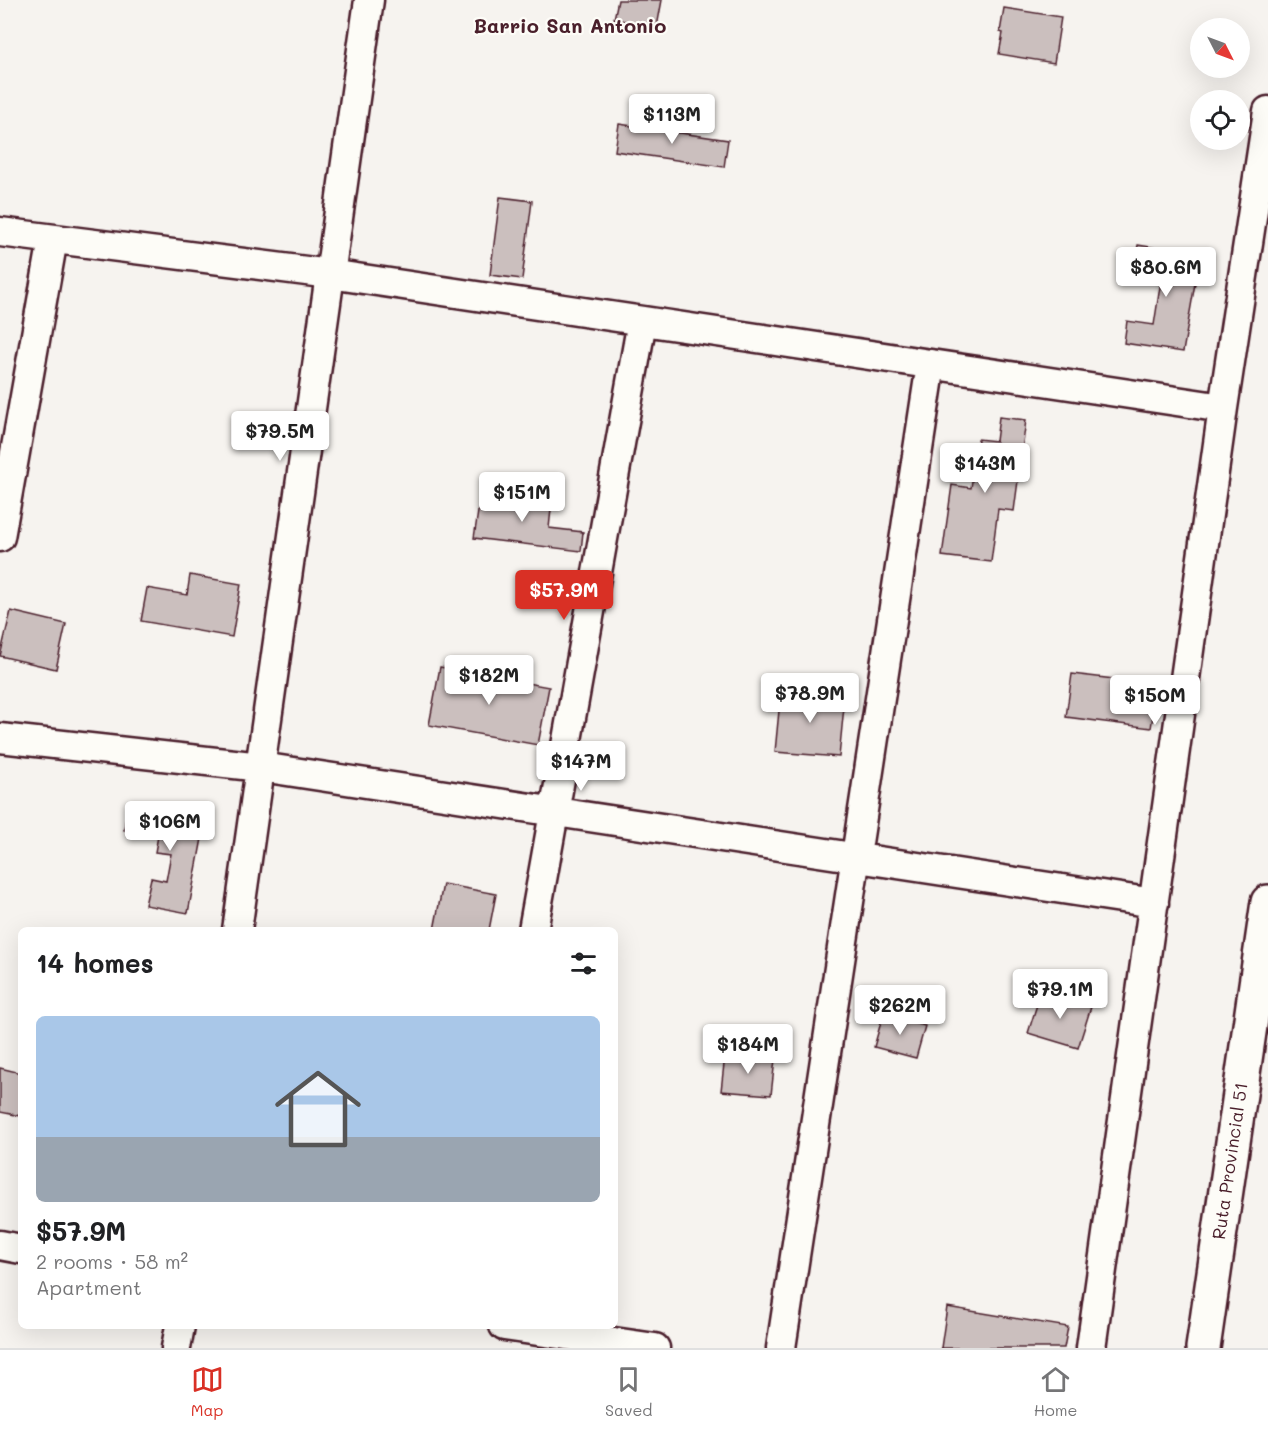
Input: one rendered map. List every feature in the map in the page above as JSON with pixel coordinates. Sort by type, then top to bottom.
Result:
[{"type":"highway","name":"Ruta Provincial 51","points":[[1203,1348],[1268,902]]},
{"type":"street","points":[[237,927],[369,0]]},
{"type":"street","points":[[1091,1348],[1223,408],[1268,111]]},
{"type":"street","points":[[0,232],[330,274],[1223,408]]},
{"type":"street","points":[[0,537],[53,239]]},
{"type":"street","points":[[534,927],[642,321]]},
{"type":"street","points":[[781,1348],[931,364]]},
{"type":"street","points":[[0,738],[261,767],[1154,903]]},
{"type":"street","points":[[0,1245],[18,1248]]},
{"type":"street","points":[[176,1348],[179,1329]]},
{"type":"street","points":[[525,1329],[655,1348]]},
{"type":"building","points":[[618,0],[662,0],[657,27],[614,19]]},
{"type":"building","points":[[1004,8],[1061,17],[1054,63],[999,54]]},
{"type":"building","points":[[619,124],[728,140],[724,167],[615,151]]},
{"type":"building","points":[[500,197],[532,201],[522,279],[490,275]]},
{"type":"building","points":[[1138,245],[1200,255],[1183,352],[1124,343],[1127,321],[1154,325],[1161,280],[1132,275]]},
{"type":"building","points":[[999,417],[1026,420],[1014,511],[998,509],[991,562],[942,556],[952,485],[971,488],[978,439],[996,441]]},
{"type":"building","points":[[481,492],[552,500],[549,528],[583,532],[581,551],[474,538]]},
{"type":"building","points":[[190,575],[241,584],[232,637],[141,621],[147,588],[187,595]]},
{"type":"building","points":[[11,611],[66,624],[56,669],[0,656]]},
{"type":"building","points":[[440,667],[549,687],[538,745],[429,725]]},
{"type":"building","points":[[1072,674],[1139,682],[1137,701],[1155,703],[1151,728],[1066,717]]},
{"type":"building","points":[[781,690],[845,696],[839,757],[775,752]]},
{"type":"building","points":[[128,803],[206,817],[188,913],[145,905],[151,878],[166,881],[171,854],[155,852],[158,836],[124,830]]},
{"type":"building","points":[[443,884],[496,894],[490,927],[435,927]]},
{"type":"building","points":[[1041,992],[1091,1007],[1078,1048],[1028,1033]]},
{"type":"building","points":[[883,1015],[925,1026],[916,1058],[874,1047]]},
{"type":"building","points":[[725,1055],[775,1059],[771,1095],[721,1091]]},
{"type":"building","points":[[0,1068],[18,1072],[18,1115],[0,1112]]},
{"type":"building","points":[[947,1307],[1068,1327],[1064,1348],[941,1348]]},
{"type":"district","name":"Barrio San Antonio","points":[[570,26]]}]
